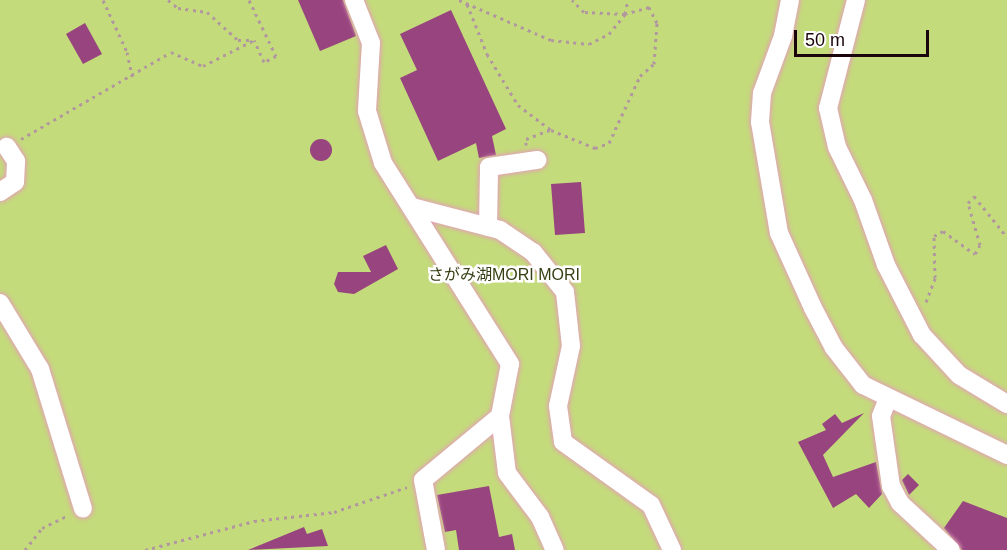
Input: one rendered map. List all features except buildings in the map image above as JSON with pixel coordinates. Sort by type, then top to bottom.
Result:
[{"type":"lane","points":[[354,0],[371,43],[367,111],[383,163],[510,364],[500,416],[507,473],[540,517],[555,550]]},
{"type":"lane","points":[[789,0],[783,36],[762,93],[760,122],[779,233],[834,348],[863,385],[1007,455]]},
{"type":"lane","points":[[856,0],[828,108],[837,147],[863,200],[886,266],[922,334],[959,375],[1007,404]]},
{"type":"lane","points":[[0,192],[15,182],[16,161],[7,147]]},
{"type":"lane","points":[[488,226],[489,167],[537,160]]},
{"type":"lane","points":[[412,207],[488,226],[534,252],[565,292],[572,346],[558,406],[563,442],[651,505],[672,550]]},
{"type":"lane","points":[[0,303],[40,369],[83,509]]},
{"type":"lane","points":[[888,398],[881,416],[891,486],[900,503],[951,550]]},
{"type":"lane","points":[[436,550],[423,480],[500,416]]},
{"type":"path","points":[[103,0],[127,52],[132,76]]},
{"type":"path","points":[[168,0],[178,8],[207,12],[238,40],[254,40]]},
{"type":"path","points":[[249,0],[276,56],[264,62],[254,40]]},
{"type":"path","points":[[459,0],[551,40],[589,44],[609,34],[625,14],[627,0]]},
{"type":"path","points":[[467,4],[487,54],[518,105],[551,130],[595,148],[609,143],[640,76],[654,64],[654,12],[649,7],[625,14],[584,12],[572,0]]},
{"type":"path","points":[[7,147],[171,52],[203,66],[254,40]]},
{"type":"path","points":[[926,306],[935,278],[934,236],[943,231],[975,254],[980,245],[968,202],[974,196],[1007,237]]},
{"type":"path","points":[[145,550],[254,521],[334,512],[423,480]]},
{"type":"path","points":[[25,550],[42,528],[83,509]]},
{"type":"green space","name":"さがみ湖MORI MORI","points":[[0,0],[1007,0],[1007,550],[0,550]]}]
